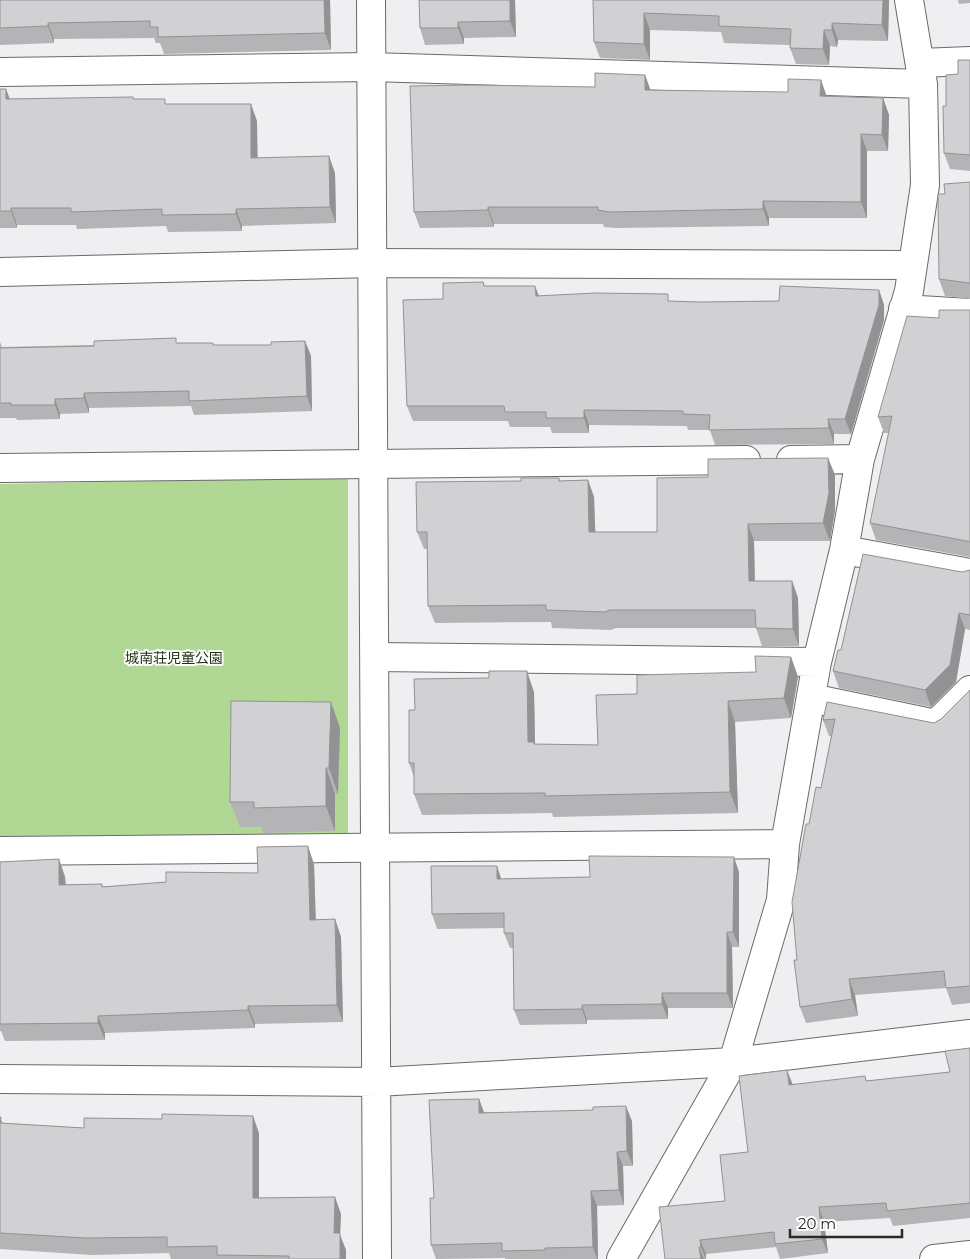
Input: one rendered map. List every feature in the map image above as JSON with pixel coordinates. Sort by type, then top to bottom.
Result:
[{"type":"street","points":[[371,0],[378,1082],[377,1259]]},
{"type":"street","points":[[621,1259],[733,1062],[781,900],[785,844],[817,662],[844,550],[860,459],[909,291],[925,185],[921,74],[909,0]]},
{"type":"street","points":[[0,72],[371,67],[921,74],[970,61]]},
{"type":"street","points":[[925,185],[952,185]]},
{"type":"street","points":[[0,272],[373,263],[913,265]]},
{"type":"street","points":[[904,309],[970,313]]},
{"type":"street","points":[[0,468],[860,459]]},
{"type":"street","points":[[844,550],[970,573]]},
{"type":"street","points":[[375,657],[817,662]]},
{"type":"street","points":[[811,698],[936,724],[970,690]]},
{"type":"street","points":[[0,851],[376,850],[785,844]]},
{"type":"street","points":[[0,1079],[378,1082],[733,1062],[970,1034]]},
{"type":"street","points":[[934,1259],[970,1255]]},
{"type":"green space","name":"城南荘児童公園","points":[[348,477],[348,833],[0,839],[0,484]]},
{"type":"building","points":[[0,0],[324,0],[325,33],[158,37],[158,27],[150,27],[150,21],[48,23],[48,26],[0,28]]},
{"type":"building","points":[[419,0],[510,0],[510,21],[458,22],[458,28],[420,28]]},
{"type":"building","points":[[593,0],[883,0],[882,25],[832,23],[832,30],[824,30],[823,49],[790,48],[791,29],[719,26],[719,16],[644,13],[644,44],[594,42]]},
{"type":"building","points":[[958,60],[970,60],[970,155],[944,153],[943,106],[946,106],[946,75],[958,74]]},
{"type":"building","points":[[595,73],[645,75],[645,90],[788,92],[788,79],[821,80],[820,96],[883,98],[882,135],[861,134],[861,202],[763,201],[763,209],[609,212],[598,210],[598,207],[488,207],[488,210],[414,212],[410,86],[595,87]]},
{"type":"building","points":[[0,89],[6,89],[6,99],[133,97],[133,99],[165,99],[165,104],[251,104],[251,158],[329,156],[330,207],[236,209],[236,214],[162,215],[162,209],[71,212],[71,208],[11,208],[11,211],[0,211]]},
{"type":"building","points":[[970,182],[970,283],[939,279],[938,194],[945,194],[944,184]]},
{"type":"building","points":[[483,282],[484,286],[535,286],[536,296],[596,293],[668,294],[668,301],[701,302],[779,301],[780,286],[879,290],[879,305],[845,419],[828,419],[829,428],[709,430],[710,415],[683,414],[683,411],[584,410],[584,418],[546,418],[546,412],[505,412],[504,406],[407,406],[403,300],[443,299],[443,283]]},
{"type":"building","points":[[939,310],[970,310],[970,542],[870,523],[892,416],[878,417],[907,316],[939,318]]},
{"type":"building","points":[[176,338],[176,343],[213,343],[213,345],[271,345],[271,342],[305,341],[307,396],[189,401],[189,391],[84,393],[84,398],[55,399],[55,405],[11,405],[11,403],[0,403],[0,348],[94,346],[94,341]]},
{"type":"building","points":[[828,458],[829,493],[823,523],[748,524],[749,581],[792,581],[793,629],[756,628],[755,610],[610,610],[605,612],[546,610],[546,605],[428,606],[427,532],[417,532],[416,482],[521,481],[521,478],[559,478],[559,481],[588,480],[589,532],[657,532],[657,478],[708,477],[708,459]]},
{"type":"building","points":[[863,554],[962,572],[970,570],[970,615],[959,613],[950,665],[925,690],[833,671],[838,650],[841,650]]},
{"type":"building","points":[[755,656],[791,657],[784,698],[728,701],[730,792],[545,796],[545,793],[414,794],[414,763],[409,763],[409,710],[415,710],[414,679],[489,678],[489,671],[527,671],[528,742],[534,742],[534,744],[598,745],[596,695],[637,694],[637,675],[756,672]]},
{"type":"building","points":[[970,690],[970,986],[946,988],[944,971],[849,979],[852,999],[800,1007],[794,960],[797,960],[792,902],[806,824],[809,824],[816,787],[821,788],[835,719],[823,720],[827,702],[934,723],[941,719]]},
{"type":"building","points":[[231,701],[331,702],[329,768],[326,768],[326,806],[254,808],[254,802],[230,802]]},
{"type":"building","points":[[308,846],[310,920],[335,919],[337,1005],[248,1006],[248,1010],[98,1016],[98,1023],[0,1024],[0,862],[59,859],[59,885],[102,884],[102,887],[166,882],[166,872],[258,873],[257,847]]},
{"type":"building","points":[[589,856],[734,857],[733,932],[727,932],[727,993],[662,993],[662,1004],[582,1005],[582,1009],[514,1010],[513,933],[504,933],[504,913],[432,914],[431,866],[497,866],[497,879],[590,877]]},
{"type":"building","points":[[970,1048],[970,1203],[887,1211],[886,1203],[819,1207],[822,1239],[775,1244],[774,1232],[700,1240],[701,1259],[665,1259],[659,1207],[725,1201],[720,1155],[748,1152],[739,1076],[787,1070],[789,1085],[865,1076],[866,1081],[950,1072],[945,1051]]},
{"type":"building","points":[[479,1099],[479,1113],[593,1110],[593,1107],[626,1106],[627,1151],[617,1152],[619,1190],[591,1191],[593,1247],[502,1251],[502,1243],[431,1245],[430,1198],[434,1198],[429,1100]]},
{"type":"building","points":[[162,1114],[253,1116],[253,1198],[335,1197],[334,1233],[340,1233],[340,1259],[289,1259],[289,1256],[217,1255],[217,1246],[167,1247],[167,1237],[86,1238],[0,1233],[0,1123],[84,1128],[84,1118],[162,1119]]}]
